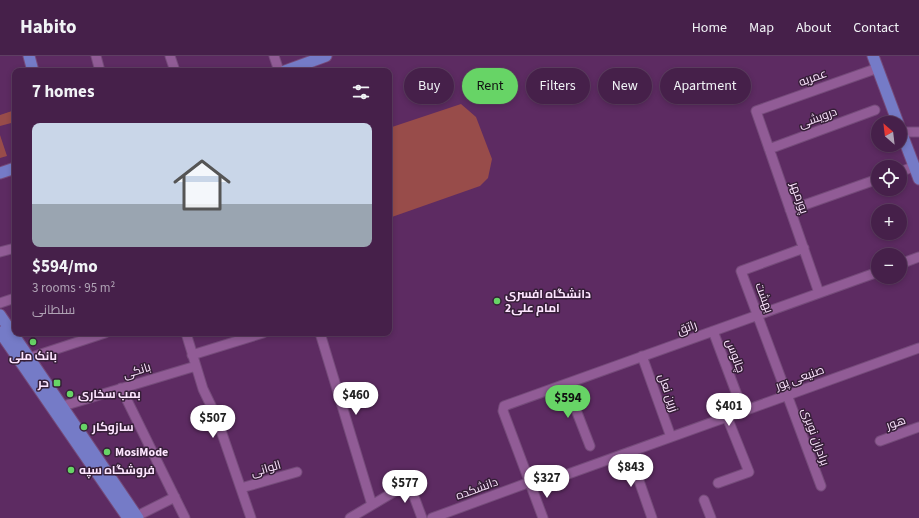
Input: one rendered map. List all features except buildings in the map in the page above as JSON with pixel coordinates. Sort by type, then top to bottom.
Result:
[{"type":"main road","points":[[29,56],[32,68]]},
{"type":"main road","points":[[293,68],[326,56]]},
{"type":"main road","points":[[873,56],[896,116]]},
{"type":"main road","points":[[907,147],[919,179]]},
{"type":"main road","points":[[0,173],[12,169]]},
{"type":"main road","points":[[0,315],[25,360],[135,518]]},
{"type":"main road","points":[[0,332],[62,406],[135,518]]},
{"type":"street","points":[[96,56],[99,68]]},
{"type":"street","points":[[170,56],[174,68]]},
{"type":"street","points":[[274,56],[278,68]]},
{"type":"street","name":"عمریه","points":[[756,111],[878,68]]},
{"type":"street","name":"درویشی","points":[[769,149],[875,110]]},
{"type":"street","name":"پورمهر","points":[[756,111],[819,293]]},
{"type":"street","points":[[907,129],[919,132]]},
{"type":"street","points":[[907,169],[914,166]]},
{"type":"street","points":[[790,210],[871,181]]},
{"type":"street","name":"بهشت","points":[[787,395],[741,271],[804,248]]},
{"type":"street","points":[[0,252],[12,249]]},
{"type":"street","points":[[907,261],[919,257]]},
{"type":"street","name":"راتق","points":[[531,484],[503,411],[504,406],[871,274]]},
{"type":"street","points":[[0,303],[12,299]]},
{"type":"street","name":"چالوس","points":[[713,331],[743,411]]},
{"type":"street","points":[[25,360],[96,336]]},
{"type":"street","points":[[187,336],[203,389],[216,416],[251,518]]},
{"type":"street","points":[[192,355],[253,336]]},
{"type":"street","points":[[321,336],[372,505]]},
{"type":"street","name":"صنیعی پور","points":[[531,484],[629,452],[919,348]]},
{"type":"street","name":"زرین نعل","points":[[642,356],[671,437]]},
{"type":"street","name":"بانکی","points":[[62,406],[196,366]]},
{"type":"street","points":[[566,384],[590,446]]},
{"type":"street","points":[[121,388],[185,518]]},
{"type":"street","name":"برادران نوبری","points":[[787,395],[821,486]]},
{"type":"street","points":[[718,483],[753,471],[727,417]]},
{"type":"street","name":"هور","points":[[880,441],[919,427]]},
{"type":"street","points":[[629,452],[652,518]]},
{"type":"street","name":"الوانی","points":[[241,488],[297,472]]},
{"type":"street","points":[[350,518],[409,482],[422,518]]},
{"type":"street","points":[[531,484],[543,518]]},
{"type":"street","name":"دانشکده","points":[[432,518],[531,484]]},
{"type":"street","points":[[135,518],[175,497]]},
{"type":"street","points":[[704,500],[711,518]]},
{"type":"shaded area","points":[[461,104],[476,117],[492,159],[488,178],[480,186],[392,217],[392,127]]},
{"type":"shaded area","points":[[12,111],[12,123],[0,126],[0,115]]},
{"type":"shaded area","points":[[0,135],[7,156],[0,158]]},
{"type":"place","name":"دانشگاه افسری امام علی2","points":[[497,301]]},
{"type":"place","name":"بانک ملی","points":[[33,342]]},
{"type":"place","name":"حر","points":[[57,383]]},
{"type":"place","name":"بمب سخاری","points":[[70,394]]},
{"type":"place","name":"سازوکار","points":[[84,427]]},
{"type":"place","name":"MosiMode","points":[[107,452]]},
{"type":"place","name":"فروشگاه سپه","points":[[71,470]]}]
